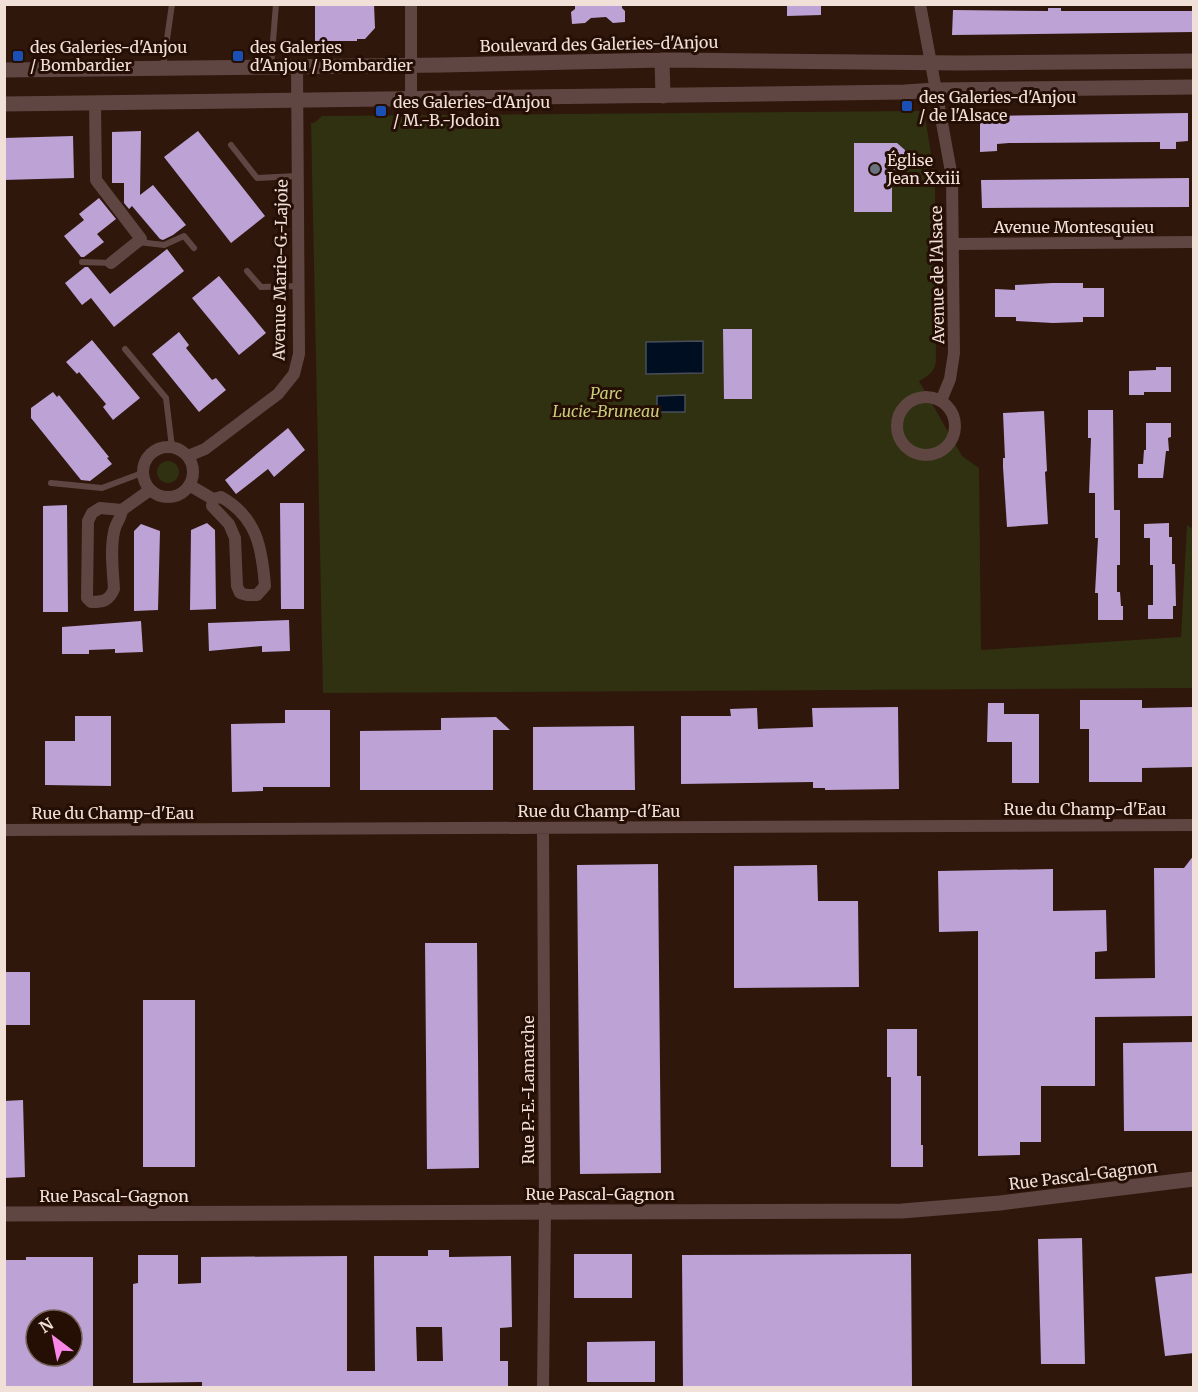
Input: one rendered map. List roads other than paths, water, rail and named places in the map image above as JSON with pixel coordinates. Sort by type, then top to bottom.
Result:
[{"type":"street","points":[[411,4],[411,98]]},
{"type":"street","name":"Avenue de l'Alsace","points":[[920,4],[952,177],[954,353],[950,379],[941,401]]},
{"type":"street","name":"Boulevard des Galeries-d'Anjou","points":[[4,70],[662,60],[1194,61]]},
{"type":"street","points":[[662,60],[663,96]]},
{"type":"street","name":"Avenue Marie-G.-Lajoie","points":[[188,456],[206,449],[278,394],[289,382],[297,365],[299,286],[297,66]]},
{"type":"street","points":[[4,104],[1194,87]]},
{"type":"street","points":[[95,102],[96,180],[141,239],[111,263]]},
{"type":"street","name":"Avenue Montesquieu","points":[[954,244],[1194,242]]},
{"type":"street","points":[[923,397],[941,401],[954,417],[955,427],[948,445],[931,454],[912,451],[899,438],[897,420],[900,411],[908,402],[923,397]]},
{"type":"street","points":[[172,447],[182,450],[188,456],[193,467],[189,485],[177,495],[170,497],[150,490],[142,473],[146,459],[151,452],[158,448],[172,447]]},
{"type":"street","points":[[189,485],[213,500]]},
{"type":"street","points":[[122,510],[121,517],[114,528],[113,537],[114,589],[111,597],[104,602],[91,602],[87,597],[88,521],[92,513],[100,508],[122,510],[150,490]]},
{"type":"street","points":[[221,497],[230,501],[252,525],[263,556],[265,586],[257,595],[240,592],[237,586],[236,538],[229,524],[212,506],[213,500],[221,497]]},
{"type":"street","name":"Rue du Champ-d'Eau","points":[[4,830],[1194,825]]},
{"type":"street","name":"Rue P.-E.-Lamarche","points":[[543,828],[545,1213],[543,1388]]},
{"type":"street","name":"Rue Pascal-Gagnon","points":[[4,1214],[902,1211],[1000,1203],[1194,1179]]},
{"type":"lane","points":[[163,68],[172,4]]},
{"type":"lane","points":[[271,66],[276,4]]},
{"type":"lane","points":[[231,145],[257,178],[298,176]]},
{"type":"lane","points":[[138,242],[164,245],[184,236],[194,248]]},
{"type":"lane","points":[[82,262],[111,263]]},
{"type":"lane","points":[[247,271],[261,287],[299,286]]},
{"type":"lane","points":[[125,350],[166,398],[172,447]]},
{"type":"lane","points":[[51,483],[102,488],[142,473]]},
{"type":"water","points":[[703,341],[703,373],[646,374],[646,342]]},
{"type":"water","points":[[685,395],[685,412],[657,412],[657,396]]},
{"type":"place","name":"des Galeries-d'Anjou / Bombardier","points":[[18,56]]},
{"type":"place","name":"des Galeries d'Anjou / Bombardier","points":[[238,56]]},
{"type":"place","name":"des Galeries-d'Anjou / de l'Alsace","points":[[907,106]]},
{"type":"place","name":"des Galeries-d'Anjou / M.-B.-Jodoin","points":[[381,111]]},
{"type":"place","name":"Église Jean Xxiii","points":[[875,169]]},
{"type":"park label","name":"Parc Lucie-Bruneau","points":[[606,402]]}]
